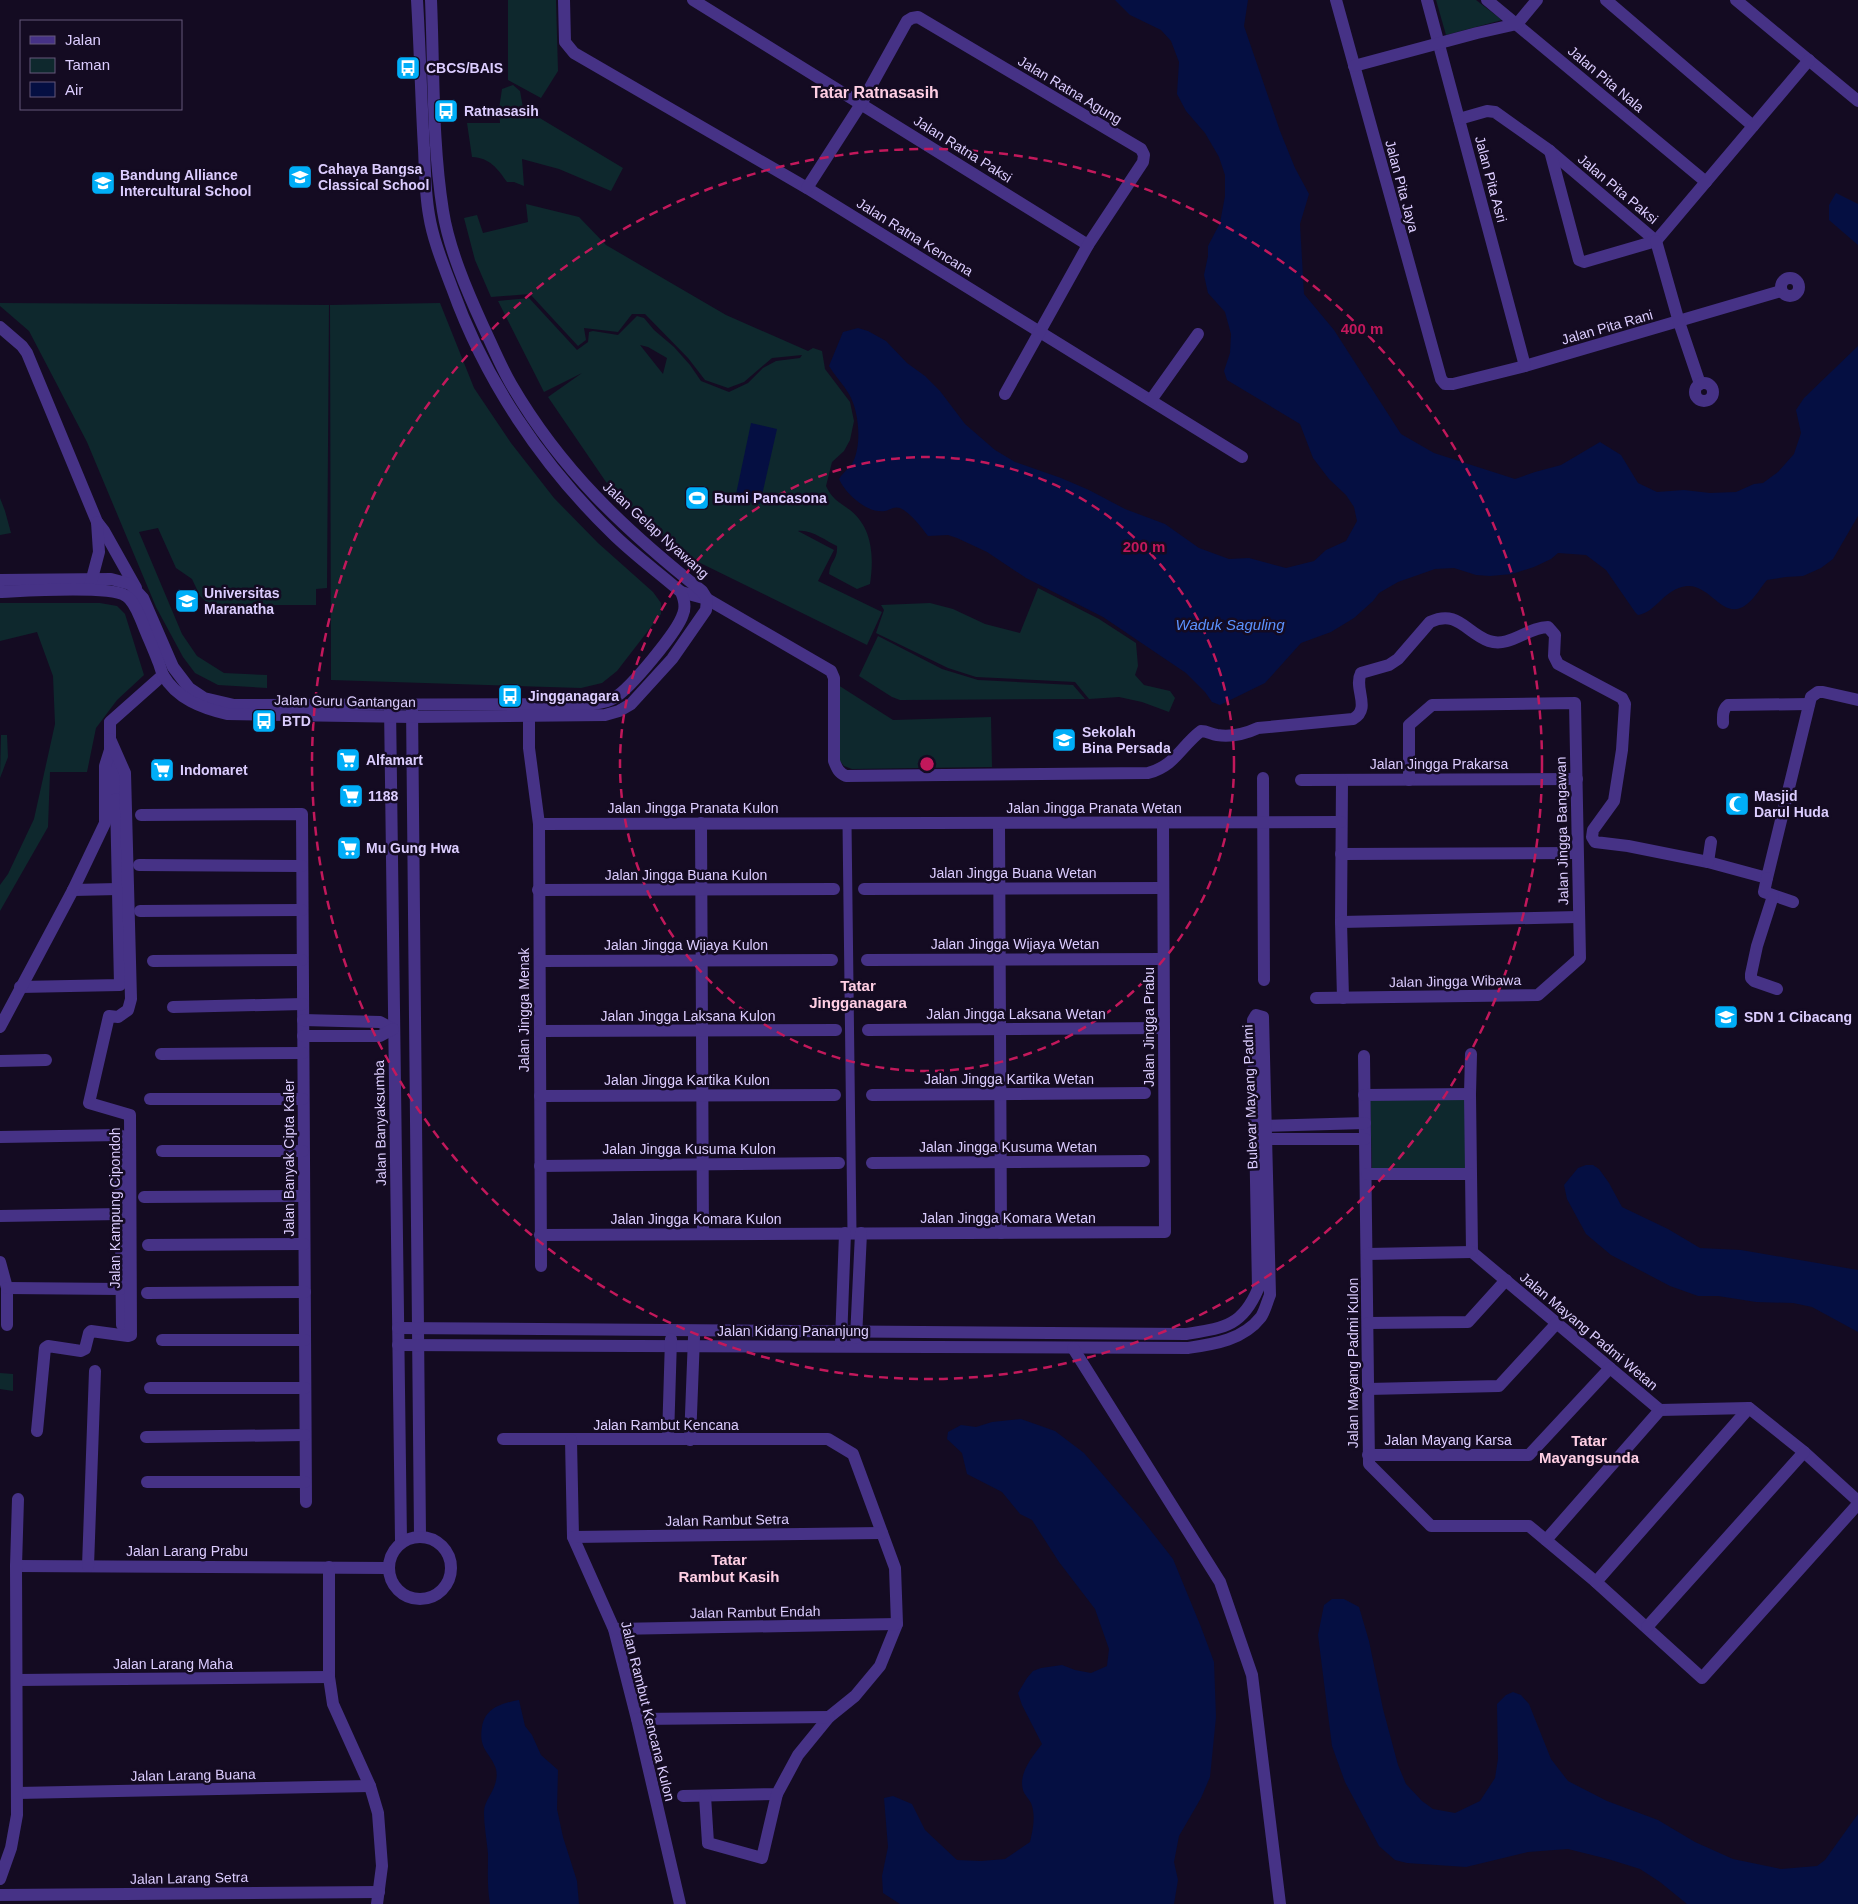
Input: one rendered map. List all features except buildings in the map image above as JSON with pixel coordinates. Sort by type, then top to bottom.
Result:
[{"type":"street","name":"Jalan Gelap Nyawang","points":[[418,0],[423,135],[429,216],[438,250],[459,308],[500,393],[519,423],[548,462],[612,533],[681,592]]},
{"type":"street","name":"Jalan Gelap Nyawang","points":[[431,0],[436,135],[444,213],[452,246],[473,305],[509,381],[530,415],[559,454],[585,486],[621,523],[702,591],[707,605]]},
{"type":"street","name":"Jalan Ratna Kencana","points":[[564,0],[565,42],[574,53],[807,188],[1242,457]]},
{"type":"street","name":"Jalan Ratna Paksi","points":[[693,0],[1088,244]]},
{"type":"street","name":"Jalan Pita Jaya","points":[[1336,0],[1440,379]]},
{"type":"street","name":"Jalan Pita Asri","points":[[1427,0],[1526,366]]},
{"type":"street","name":"Jalan Pita Nala","points":[[1487,0],[1706,182]]},
{"type":"street","points":[[1354,66],[1518,24],[1537,0]]},
{"type":"street","points":[[1606,0],[1753,126]]},
{"type":"street","points":[[1736,0],[1858,101]]},
{"type":"street","name":"Jalan Ratna Agung","points":[[807,188],[861,104],[907,21],[918,17],[1141,149],[1144,155],[1143,162],[1088,244],[1005,394]]},
{"type":"street","points":[[1700,384],[1656,241],[1809,60]]},
{"type":"street","name":"Jalan Pita Paksi","points":[[1459,119],[1491,111],[1550,151],[1656,241]]},
{"type":"street","name":"Jalan Pita Paksi","points":[[1550,151],[1580,260],[1584,262],[1656,241]]},
{"type":"street","name":"Jalan Pita Rani","points":[[1440,379],[1446,384],[1453,384],[1526,366],[1781,291]]},
{"type":"street","points":[[0,327],[22,346],[26,353],[97,522],[138,590]]},
{"type":"street","points":[[1151,400],[1198,334]]},
{"type":"street","points":[[90,585],[99,552],[97,522]]},
{"type":"street","name":"Jalan Guru Gantangan","points":[[0,580],[90,585],[127,596],[140,617],[177,690],[189,701],[199,706],[227,714],[390,717],[528,711],[592,704],[613,699],[639,675],[678,626],[684,611],[684,598],[681,592]]},
{"type":"street","name":"Jalan Guru Gantangan","points":[[0,592],[90,585],[120,580],[130,584],[138,590],[149,611],[168,671],[197,694],[216,702],[234,705],[390,703],[605,715],[631,704],[672,658],[707,605]]},
{"type":"street","points":[[681,592],[831,671],[834,678],[834,761],[836,768],[841,774],[846,776],[1148,773],[1161,770],[1172,762],[1201,731],[1208,731],[1216,735],[1245,734],[1258,728],[1353,719],[1358,716],[1362,708],[1358,679],[1361,673],[1389,665],[1398,659],[1430,622],[1436,619],[1456,620],[1490,641],[1512,640],[1548,627],[1555,635],[1554,656],[1558,664],[1622,698],[1625,704],[1622,750],[1614,801],[1593,830],[1593,840],[1598,844],[1628,846],[1708,862],[1768,878]]},
{"type":"street","points":[[105,823],[105,766],[110,745],[110,722],[168,671]]},
{"type":"street","points":[[1793,902],[1764,892],[1811,697],[1818,692],[1858,700]]},
{"type":"street","name":"Jalan Banyaksumba","points":[[390,703],[401,1541]]},
{"type":"street","name":"Jalan Jingga Bangawan","points":[[1409,780],[1409,725],[1432,705],[1575,703],[1580,958]]},
{"type":"street","points":[[412,704],[420,1536]]},
{"type":"street","points":[[1723,723],[1723,714],[1728,704],[1809,704]]},
{"type":"street","name":"Jalan Jingga Menak","points":[[528,711],[530,754],[539,824],[541,1266]]},
{"type":"street","points":[[20,987],[120,985],[116,765],[110,745]]},
{"type":"street","name":"Jalan Kampung Cipondoh","points":[[37,1431],[45,1348],[48,1346],[81,1351],[85,1349],[91,1331],[131,1335],[130,1115],[89,1103],[109,1016],[118,1017],[128,1010],[131,999],[125,772],[110,745]]},
{"type":"street","points":[[1263,778],[1264,980]]},
{"type":"street","name":"Jalan Jingga Prakarsa","points":[[1301,780],[1577,779]]},
{"type":"street","points":[[1342,780],[1342,998]]},
{"type":"street","points":[[0,1027],[73,890],[116,799]]},
{"type":"street","name":"Jalan Banyak Cipta Kaler","points":[[141,815],[302,814],[306,1502]]},
{"type":"street","name":"Jalan Jingga Pranata Wetan","points":[[847,823],[1341,822]]},
{"type":"street","points":[[701,823],[703,1234]]},
{"type":"street","points":[[847,823],[856,1346]]},
{"type":"street","name":"Jalan Jingga Pranata Kulon","points":[[539,824],[847,823]]},
{"type":"street","points":[[999,823],[1000,1233]]},
{"type":"street","name":"Jalan Jingga Prabu","points":[[1163,823],[1165,1232]]},
{"type":"street","points":[[1708,862],[1711,842]]},
{"type":"street","points":[[1341,854],[1577,853]]},
{"type":"street","points":[[139,866],[302,866]]},
{"type":"street","name":"Jalan Jingga Buana Wetan","points":[[864,889],[1163,888]]},
{"type":"street","points":[[73,890],[118,889]]},
{"type":"street","name":"Jalan Jingga Buana Kulon","points":[[538,890],[834,889]]},
{"type":"street","points":[[1773,896],[1758,946],[1751,978],[1754,981],[1777,989]]},
{"type":"street","points":[[140,911],[302,910]]},
{"type":"street","points":[[1341,922],[1578,917]]},
{"type":"street","name":"Jalan Jingga Wibawa","points":[[1316,998],[1538,995],[1580,958]]},
{"type":"street","name":"Jalan Jingga Wijaya Wetan","points":[[867,960],[1163,959]]},
{"type":"street","points":[[153,961],[302,960]]},
{"type":"street","name":"Jalan Jingga Wijaya Kulon","points":[[540,961],[832,960]]},
{"type":"street","points":[[173,1007],[302,1004]]},
{"type":"street","name":"Bulevar Mayang Padmi","points":[[1188,1348],[1219,1344],[1244,1333],[1262,1316],[1270,1295],[1253,1020],[1258,1014],[1264,1020],[1260,1126]]},
{"type":"street","points":[[303,1020],[380,1022],[393,1030]]},
{"type":"street","name":"Jalan Jingga Laksana Wetan","points":[[868,1030],[1164,1028]]},
{"type":"street","points":[[303,1036],[380,1036],[393,1030]]},
{"type":"street","name":"Jalan Jingga Laksana Kulon","points":[[540,1031],[836,1030]]},
{"type":"street","points":[[161,1054],[303,1053]]},
{"type":"street","points":[[1367,1254],[1472,1252],[1470,1174],[1471,1054]]},
{"type":"street","name":"Jalan Mayang Padmi Kulon","points":[[1364,1056],[1369,1464],[1431,1526],[1529,1526],[1596,1582],[1702,1678],[1858,1502]]},
{"type":"street","points":[[0,1061],[46,1060]]},
{"type":"street","name":"Jalan Jingga Kartika Wetan","points":[[872,1094],[1145,1093]]},
{"type":"street","points":[[1364,1095],[1470,1094]]},
{"type":"street","name":"Jalan Jingga Kartika Kulon","points":[[540,1096],[835,1095]]},
{"type":"street","points":[[150,1099],[303,1099]]},
{"type":"street","points":[[1260,1126],[1365,1123]]},
{"type":"street","points":[[0,1137],[120,1135],[122,1326]]},
{"type":"street","points":[[1261,1139],[1365,1139]]},
{"type":"street","name":"Bulevar Mayang Padmi","points":[[1186,1334],[1220,1329],[1240,1318],[1252,1303],[1258,1289],[1261,1139]]},
{"type":"street","points":[[162,1151],[303,1151]]},
{"type":"street","name":"Jalan Jingga Kusuma Wetan","points":[[872,1163],[1144,1161]]},
{"type":"street","name":"Jalan Jingga Kusuma Kulon","points":[[540,1166],[839,1163]]},
{"type":"street","points":[[1366,1174],[1470,1174]]},
{"type":"street","points":[[144,1197],[304,1196]]},
{"type":"street","points":[[0,1216],[120,1214]]},
{"type":"street","name":"Jalan Jingga Komara Wetan","points":[[853,1233],[1165,1232]]},
{"type":"street","points":[[841,1347],[841,1332],[853,1233]]},
{"type":"street","name":"Jalan Jingga Komara Kulon","points":[[540,1235],[853,1233]]},
{"type":"street","points":[[148,1245],[304,1244]]},
{"type":"street","name":"Jalan Mayang Padmi Wetan","points":[[1472,1252],[1660,1410],[1749,1408]]},
{"type":"street","points":[[0,1262],[7,1288],[7,1325]]},
{"type":"street","points":[[1368,1323],[1468,1322],[1506,1280]]},
{"type":"street","points":[[7,1288],[121,1289]]},
{"type":"street","points":[[147,1293],[305,1292]]},
{"type":"street","points":[[1368,1389],[1499,1386],[1557,1323]]},
{"type":"street","name":"Jalan Kidang Pananjung","points":[[398,1328],[1186,1334]]},
{"type":"street","points":[[668,1438],[672,1330]]},
{"type":"street","points":[[690,1440],[694,1331]]},
{"type":"street","points":[[1172,1334],[1172,1348]]},
{"type":"street","points":[[162,1340],[305,1340]]},
{"type":"street","name":"Jalan Kidang Pananjung","points":[[398,1344],[1188,1348]]},
{"type":"street","points":[[1073,1348],[1220,1582],[1252,1674],[1280,1904]]},
{"type":"street","name":"Jalan Mayang Karsa","points":[[1368,1455],[1529,1455],[1610,1368]]},
{"type":"street","points":[[88,1566],[95,1371]]},
{"type":"street","points":[[150,1388],[305,1388]]},
{"type":"street","points":[[1596,1582],[1749,1408],[1804,1452],[1858,1502]]},
{"type":"street","points":[[1546,1540],[1660,1410]]},
{"type":"street","points":[[146,1437],[305,1435]]},
{"type":"street","name":"Jalan Rambut Kencana","points":[[503,1439],[828,1439],[853,1454],[882,1534]]},
{"type":"street","name":"Jalan Rambut Kencana Kulon","points":[[570,1440],[573,1537],[614,1629],[680,1904]]},
{"type":"street","points":[[1646,1627],[1804,1452]]},
{"type":"street","points":[[147,1482],[305,1482]]},
{"type":"street","points":[[0,1880],[11,1848],[17,1815],[18,1680],[16,1566],[18,1499]]},
{"type":"street","points":[[705,1796],[708,1843],[762,1858],[777,1794],[798,1755],[829,1717],[855,1696],[880,1666],[897,1624],[895,1568],[882,1534]]},
{"type":"street","name":"Jalan Rambut Setra","points":[[573,1537],[882,1534]]},
{"type":"street","points":[[420,1536],[435,1540],[446,1550],[452,1564],[450,1578],[442,1591],[429,1598],[414,1599],[400,1593],[391,1582],[388,1568],[389,1557],[401,1541],[420,1536]]},
{"type":"street","name":"Jalan Larang Prabu","points":[[16,1566],[388,1568]]},
{"type":"street","points":[[329,1567],[329,1677],[333,1704],[370,1786],[378,1813],[382,1866],[378,1898]]},
{"type":"street","name":"Jalan Rambut Endah","points":[[614,1629],[897,1624]]},
{"type":"street","name":"Jalan Larang Maha","points":[[18,1680],[329,1677]]},
{"type":"street","points":[[637,1719],[829,1717]]},
{"type":"street","name":"Jalan Larang Buana","points":[[17,1793],[370,1786]]},
{"type":"street","points":[[683,1796],[777,1794]]},
{"type":"street","name":"Jalan Larang Setra","points":[[0,1895],[378,1898]]},
{"type":"green space","points":[[508,0],[556,0],[558,71],[541,98],[508,80]]},
{"type":"green space","points":[[1436,0],[1476,0],[1502,20],[1446,35]]},
{"type":"green space","points":[[513,85],[520,91],[523,108],[623,168],[611,191],[559,169],[522,159],[524,186],[514,182],[507,182],[496,168],[484,159],[472,157],[467,123],[500,123],[499,109],[502,89]]},
{"type":"green space","points":[[526,204],[579,217],[606,245],[726,315],[808,351],[813,348],[822,351],[825,369],[850,402],[854,421],[850,440],[844,451],[832,462],[826,486],[839,502],[858,517],[867,534],[872,564],[870,584],[857,589],[829,574],[837,546],[808,532],[798,531],[834,550],[818,581],[882,612],[867,645],[686,556],[643,520],[606,482],[548,397],[582,373],[544,392],[498,301],[529,298],[577,350],[588,342],[589,332],[618,335],[637,316],[644,318],[654,330],[674,347],[701,381],[729,392],[748,383],[763,368],[776,361],[800,358],[802,355],[772,358],[744,382],[728,388],[705,380],[688,358],[645,314],[632,314],[618,332],[584,328],[586,340],[578,346],[530,294],[491,297],[475,260],[464,218],[477,215],[483,233],[528,222]],"holes":[[[640,345],[648,347],[667,358],[663,374]]]},
{"type":"green space","points":[[0,303],[329,305],[327,588],[316,589],[316,605],[210,605],[200,596],[192,579],[176,568],[158,528],[139,532],[182,634],[197,656],[224,673],[267,675],[267,688],[218,685],[195,673],[183,657],[156,607],[87,442],[29,331],[0,306]]},
{"type":"green space","points":[[440,303],[474,388],[511,443],[554,498],[598,543],[653,592],[661,603],[661,614],[617,671],[602,683],[581,688],[331,680],[330,305]]},
{"type":"green space","points":[[0,498],[11,533],[0,535]]},
{"type":"green space","points":[[1038,588],[1099,619],[1136,643],[1138,666],[1135,675],[1144,685],[1170,691],[1175,698],[1169,712],[1142,702],[1119,697],[1089,699],[1075,682],[976,677],[948,668],[876,633],[884,610],[881,605],[930,603],[953,609],[985,624],[1020,633]]},
{"type":"green space","points":[[0,603],[100,603],[117,606],[125,614],[144,675],[117,700],[96,728],[87,772],[50,772],[48,827],[0,911],[0,885],[8,874],[34,819],[55,724],[53,676],[37,632],[0,641]]},
{"type":"green space","points":[[878,636],[942,669],[978,680],[1073,685],[1085,699],[900,700],[859,676]]},
{"type":"green space","points":[[838,685],[893,720],[991,717],[992,767],[852,769],[844,766],[840,761]]},
{"type":"green space","points":[[1,735],[7,735],[8,757],[0,778]]},
{"type":"green space","points":[[1467,1098],[1468,1168],[1372,1170],[1370,1100]]},
{"type":"green space","points":[[0,1373],[13,1374],[13,1391],[0,1389]]},
{"type":"water","name":"Waduk Saguling","points":[[1115,0],[1248,0],[1244,26],[1280,131],[1295,168],[1309,194],[1300,224],[1304,294],[1334,330],[1401,434],[1434,453],[1515,479],[1561,465],[1600,442],[1621,455],[1638,483],[1657,492],[1684,490],[1710,493],[1736,492],[1754,484],[1763,483],[1778,472],[1794,454],[1801,433],[1796,410],[1804,398],[1858,346],[1858,516],[1833,559],[1821,568],[1803,576],[1767,580],[1750,602],[1739,609],[1731,609],[1724,606],[1696,587],[1687,586],[1672,591],[1650,610],[1638,615],[1606,570],[1586,555],[1558,553],[1551,559],[1534,567],[1512,574],[1490,576],[1476,575],[1454,568],[1435,569],[1398,582],[1379,593],[1354,618],[1331,632],[1301,643],[1265,683],[1220,705],[1212,702],[1186,673],[1103,617],[1026,578],[987,552],[957,538],[948,535],[928,536],[912,517],[900,508],[896,507],[885,511],[878,511],[864,506],[851,496],[839,479],[853,462],[856,455],[858,446],[857,418],[849,394],[829,366],[843,332],[858,328],[886,341],[907,363],[925,376],[940,391],[965,424],[995,450],[1015,462],[1061,478],[1125,509],[1165,524],[1199,548],[1229,559],[1249,558],[1286,568],[1314,561],[1326,550],[1346,541],[1357,521],[1354,507],[1346,495],[1329,479],[1313,458],[1300,424],[1227,380],[1224,371],[1230,353],[1231,334],[1225,312],[1208,293],[1204,275],[1208,246],[1220,223],[1225,196],[1225,175],[1219,157],[1205,133],[1186,111],[1177,94],[1179,62],[1171,41],[1161,30],[1130,15]]},
{"type":"water","points":[[1836,193],[1858,204],[1858,245],[1829,220],[1829,205]]},
{"type":"water","points":[[751,423],[777,429],[760,504],[735,499]]},
{"type":"water","points":[[1593,1165],[1599,1169],[1622,1207],[1668,1229],[1700,1248],[1741,1250],[1858,1270],[1858,1332],[1812,1307],[1793,1303],[1756,1302],[1718,1296],[1698,1296],[1670,1286],[1611,1255],[1586,1234],[1567,1199],[1564,1185],[1578,1168]]},
{"type":"water","points":[[1021,1419],[1055,1431],[1084,1453],[1144,1522],[1173,1559],[1214,1662],[1216,1717],[1210,1777],[1201,1798],[1179,1836],[1174,1862],[1178,1880],[1174,1904],[900,1904],[883,1893],[882,1876],[888,1847],[884,1798],[893,1796],[912,1804],[925,1830],[957,1860],[1005,1859],[1030,1842],[1034,1818],[1031,1803],[1024,1793],[1022,1784],[1027,1765],[1042,1744],[1018,1693],[1033,1671],[1041,1668],[1062,1665],[1091,1673],[1107,1666],[1109,1649],[1095,1609],[1059,1562],[1032,1520],[1020,1514],[1002,1492],[967,1474],[962,1453],[947,1439],[948,1432],[961,1425],[976,1427],[992,1422]]},
{"type":"water","points":[[1332,1599],[1344,1599],[1359,1607],[1369,1641],[1383,1709],[1398,1765],[1406,1784],[1422,1801],[1433,1809],[1455,1813],[1480,1801],[1495,1778],[1498,1759],[1497,1704],[1506,1695],[1513,1692],[1521,1695],[1529,1704],[1551,1759],[1568,1781],[1607,1801],[1658,1820],[1695,1842],[1733,1859],[1781,1869],[1817,1866],[1825,1860],[1858,1814],[1858,1904],[1687,1904],[1660,1882],[1640,1869],[1568,1849],[1528,1852],[1466,1867],[1407,1863],[1395,1860],[1379,1846],[1345,1782],[1332,1746],[1318,1635],[1324,1605]]},
{"type":"water","points":[[519,1700],[525,1726],[532,1735],[541,1755],[558,1770],[557,1809],[563,1837],[577,1881],[579,1904],[490,1904],[484,1812],[486,1802],[494,1787],[497,1776],[494,1764],[483,1746],[482,1727],[487,1715],[495,1708]]},
{"type":"place","name":"CBCS/BAIS","points":[[408,68]]},
{"type":"place","name":"Ratnasasih","points":[[446,111]]},
{"type":"place","name":"Cahaya Bangsa Classical School","points":[[300,177]]},
{"type":"place","name":"Bandung Alliance Intercultural School","points":[[103,183]]},
{"type":"place","name":"Bumi Pancasona","points":[[697,498]]},
{"type":"place","name":"Universitas Maranatha","points":[[187,601]]},
{"type":"place","name":"Jingganagara","points":[[510,696]]},
{"type":"place","name":"BTD","points":[[264,721]]},
{"type":"place","name":"Sekolah Bina Persada","points":[[1064,740]]},
{"type":"place","name":"Alfamart","points":[[348,760]]},
{"type":"place","name":"Indomaret","points":[[162,770]]},
{"type":"place","name":"1188","points":[[351,796]]},
{"type":"place","name":"Masjid Darul Huda","points":[[1737,804]]},
{"type":"place","name":"Mu Gung Hwa","points":[[349,848]]},
{"type":"place","name":"SDN 1 Cibacang","points":[[1726,1017]]},
{"type":"district","name":"Tatar Ratnasasih","points":[[875,92]]},
{"type":"district","name":"Tatar Jingganagara","points":[[858,994]]},
{"type":"district","name":"Tatar Mayangsunda","points":[[1589,1450]]},
{"type":"district","name":"Tatar Rambut Kasih","points":[[729,1568]]}]
